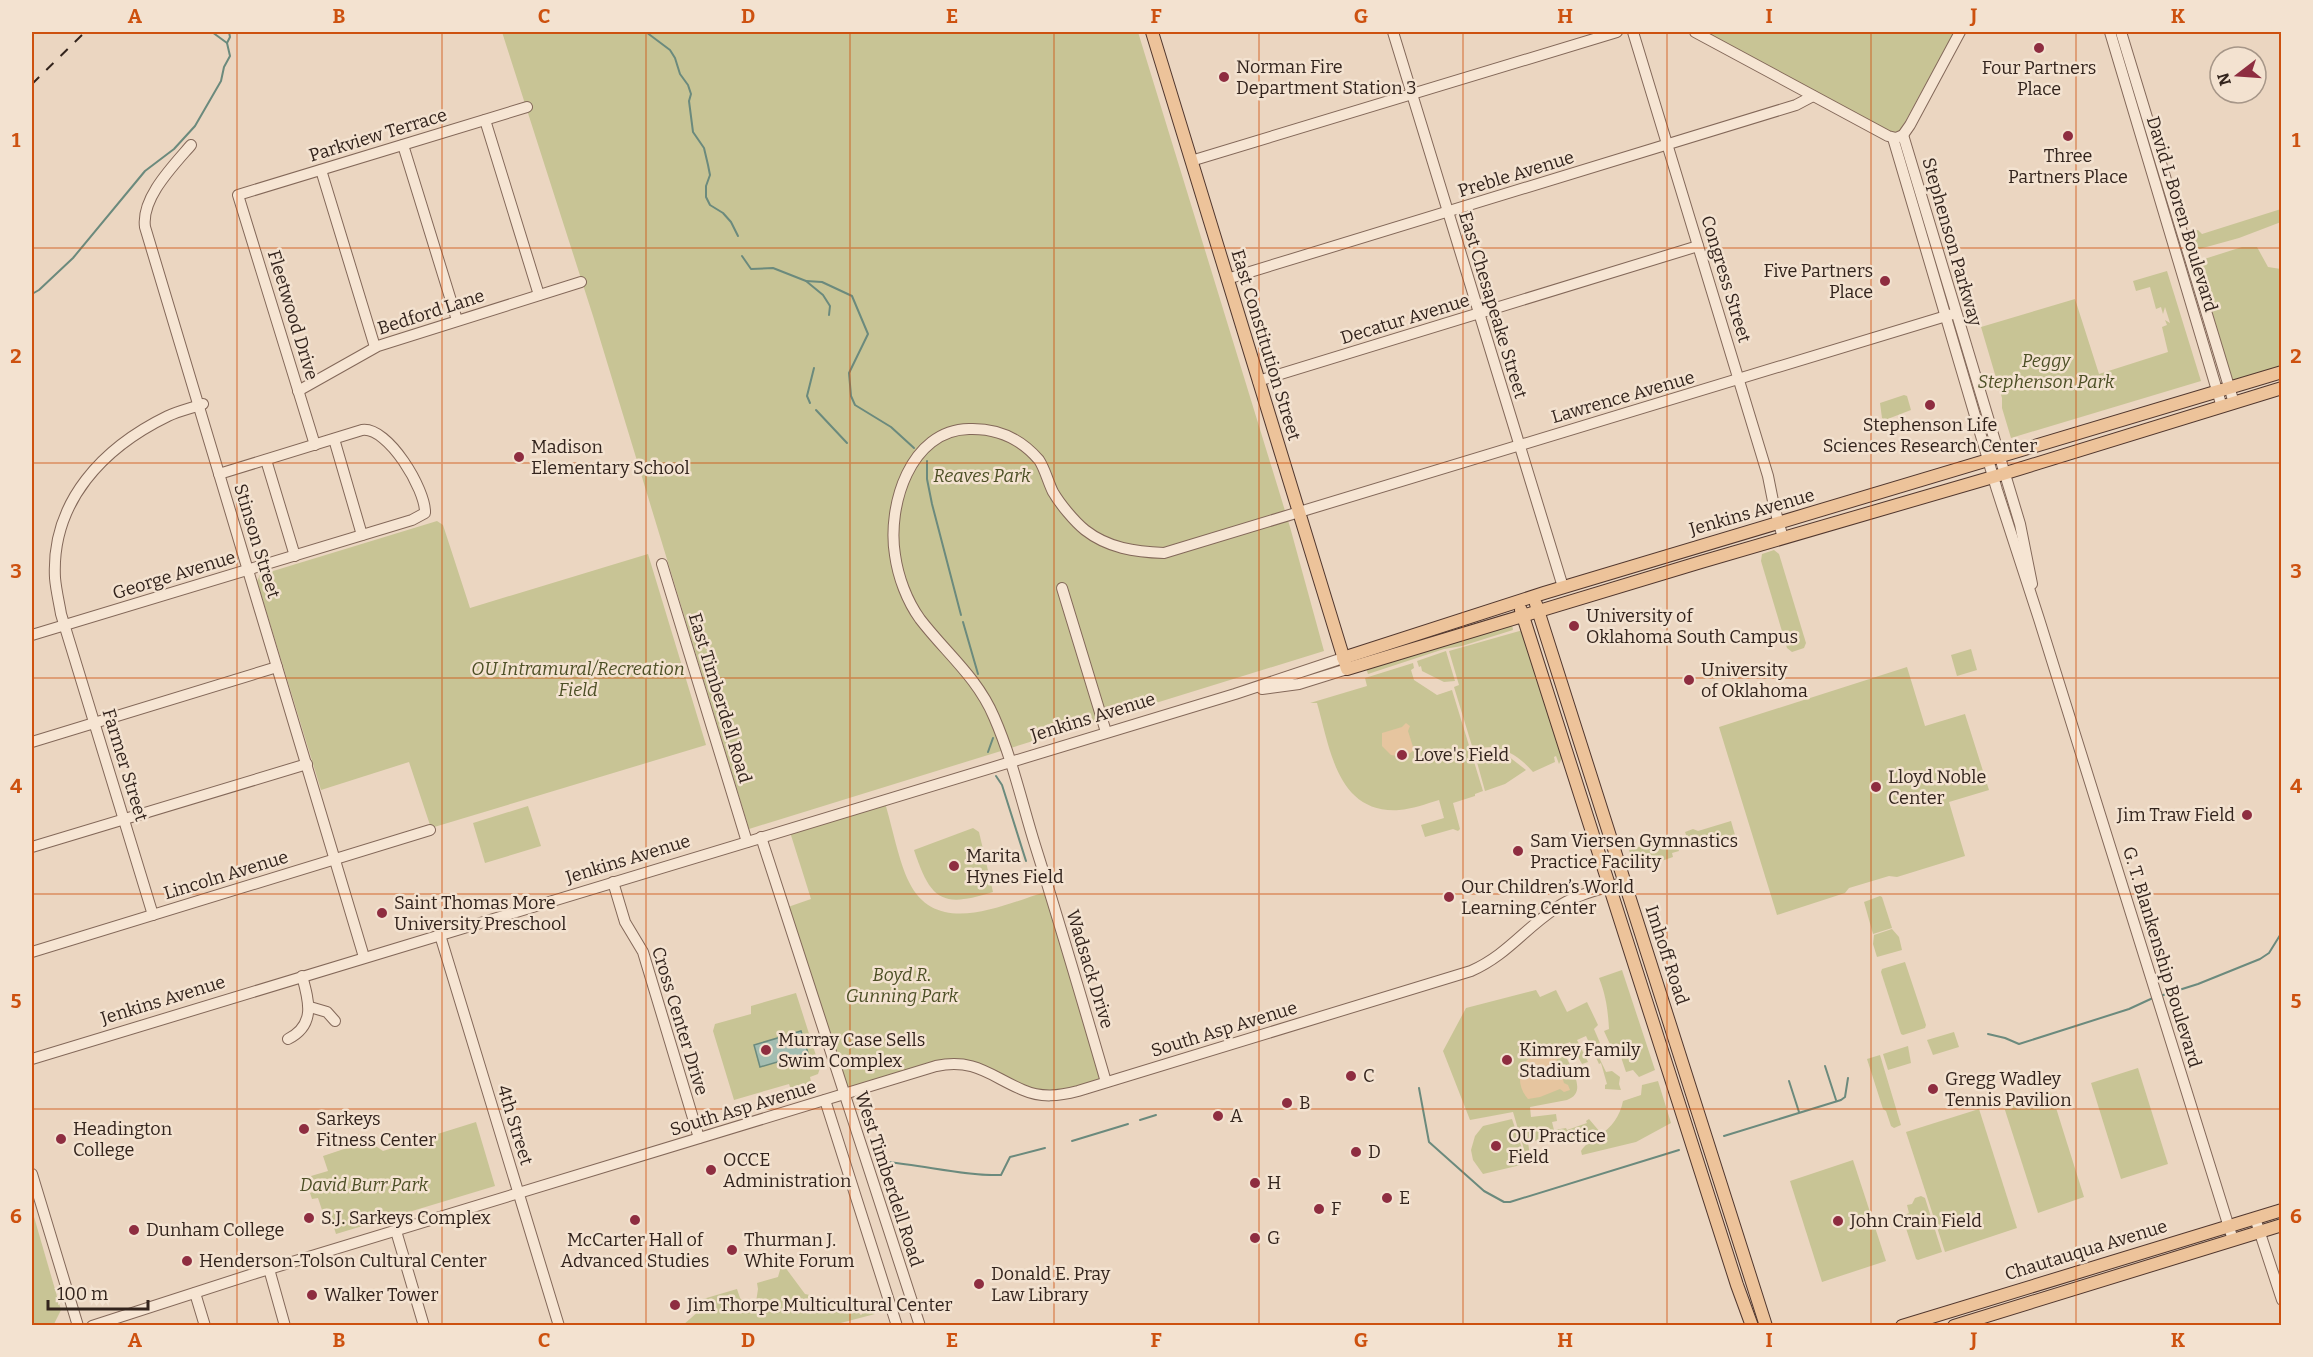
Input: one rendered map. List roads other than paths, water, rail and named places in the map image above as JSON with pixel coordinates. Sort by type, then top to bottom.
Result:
[{"type":"main road","name":"East Constitution Street","points":[[1152,32],[1345,664]]},
{"type":"main road","name":"Jenkins Avenue","points":[[1345,664],[1533,596],[2282,372]]},
{"type":"main road","name":"Jenkins Avenue","points":[[1345,664],[1523,616],[1999,475],[2282,388]]},
{"type":"main road","points":[[1696,547],[1701,562]]},
{"type":"main road","points":[[1641,563],[1646,579]]},
{"type":"main road","name":"Imhoff Road","points":[[1533,596],[1766,1326]]},
{"type":"main road","name":"Imhoff Road","points":[[1518,601],[1752,1326]]},
{"type":"main road","name":"Chautauqua Avenue","points":[[1902,1326],[2282,1210]]},
{"type":"main road","name":"Chautauqua Avenue","points":[[1954,1326],[2282,1225]]},
{"type":"street","name":"East Chesapeake Street","points":[[1393,32],[1563,587]]},
{"type":"street","points":[[1191,161],[1617,32]]},
{"type":"street","name":"Congress Street","points":[[1633,32],[1768,476],[1783,538]]},
{"type":"street","points":[[1695,32],[1813,96],[1898,136],[1960,32]]},
{"type":"street","name":"David L Boren Boulevard","points":[[2110,32],[2228,405]]},
{"type":"street","name":"David L Boren Boulevard","points":[[2121,32],[2223,390]]},
{"type":"street","name":"Preble Avenue","points":[[1227,279],[1796,105],[1813,96]]},
{"type":"street","name":"Parkview Terrace","points":[[238,195],[527,107]]},
{"type":"street","points":[[485,120],[539,295]]},
{"type":"street","name":"Stephenson Parkway","points":[[1898,136],[1994,459]]},
{"type":"street","name":"Stinson Street","points":[[190,145],[150,198],[144,222],[201,405],[219,474],[364,957]]},
{"type":"street","points":[[402,145],[456,320]]},
{"type":"street","points":[[321,170],[375,348]]},
{"type":"street","name":"Fleetwood Drive","points":[[238,195],[315,445]]},
{"type":"street","name":"Decatur Avenue","points":[[1258,381],[1698,246]]},
{"type":"street","name":"Bedford Lane","points":[[298,391],[375,348],[456,320],[581,282]]},
{"type":"street","name":"Lawrence Avenue","points":[[1299,513],[1951,314]]},
{"type":"street","name":"Farmer Street","points":[[153,915],[64,625],[56,585],[56,558],[63,524],[78,490],[97,465],[126,440],[170,415],[201,405]]},
{"type":"street","name":"George Avenue","points":[[32,635],[423,515],[425,510],[418,486],[409,470],[379,435],[367,429],[334,440]]},
{"type":"street","name":"Wadsack Drive","points":[[1106,1082],[994,718],[986,701],[959,662],[918,617],[901,580],[894,553],[895,516],[899,494],[909,468],[926,447],[942,436],[967,429],[997,431],[1014,438],[1039,461],[1055,494],[1083,528],[1117,547],[1141,552],[1164,553],[1299,513]]},
{"type":"street","points":[[219,474],[334,440],[362,535]]},
{"type":"street","name":"G. T. Blankenship Boulevard","points":[[1994,459],[2038,616],[2233,1240]]},
{"type":"street","points":[[266,460],[295,556]]},
{"type":"street","name":"East Timberdell Road","points":[[662,564],[747,842]]},
{"type":"street","points":[[1062,588],[1106,732]]},
{"type":"street","name":"Jenkins Avenue","points":[[32,1059],[1106,732],[1235,694],[1299,684],[1345,664]]},
{"type":"street","points":[[32,742],[277,667]]},
{"type":"street","points":[[32,847],[307,764]]},
{"type":"street","name":"Lincoln Avenue","points":[[32,952],[430,830]]},
{"type":"street","name":"West Timberdell Road","points":[[762,837],[843,1094],[920,1326]]},
{"type":"street","name":"Cross Center Drive","points":[[613,882],[625,922],[643,952],[699,1138]]},
{"type":"street","name":"South Asp Avenue","points":[[99,1324],[268,1269],[947,1064],[975,1066],[1023,1090],[1041,1095],[1061,1095],[1106,1082],[1471,971],[1500,956],[1538,921],[1563,904],[1625,882]]},
{"type":"street","name":"4th Street","points":[[440,934],[559,1326]]},
{"type":"street","points":[[288,1039],[297,1034],[303,1026],[310,1006],[302,976]]},
{"type":"street","points":[[310,1006],[327,1012],[335,1020]]},
{"type":"street","points":[[825,1100],[897,1326]]},
{"type":"street","points":[[32,1174],[78,1326]]},
{"type":"street","points":[[2255,1218],[2282,1300]]},
{"type":"street","points":[[396,1231],[424,1326]]},
{"type":"street","points":[[268,1269],[285,1326]]},
{"type":"street","points":[[195,1293],[205,1326]]},
{"type":"waterway","points":[[212,32],[227,43]]},
{"type":"waterway","points":[[227,43],[230,37],[229,32]]},
{"type":"waterway","points":[[646,32],[670,50],[680,74],[688,85],[691,94],[689,101],[693,132],[704,148],[710,175],[706,186],[706,197],[710,205],[723,213],[731,222],[738,236]]},
{"type":"waterway","points":[[32,294],[73,258],[145,171],[174,149],[195,126],[221,81],[224,67],[230,56],[227,43]]},
{"type":"waterway","points":[[742,256],[751,269],[773,268],[806,281],[823,295],[830,306],[829,315]]},
{"type":"waterway","points":[[806,281],[822,282],[852,296],[868,334],[849,373],[851,396],[855,405],[891,427],[914,448]]},
{"type":"waterway","points":[[810,403],[807,396],[814,368]]},
{"type":"waterway","points":[[816,410],[847,443]]},
{"type":"waterway","points":[[927,461],[927,479],[932,504],[961,615]]},
{"type":"waterway","points":[[963,622],[978,674]]},
{"type":"waterway","points":[[988,752],[993,738]]},
{"type":"waterway","points":[[996,776],[1002,785],[1026,861]]},
{"type":"waterway","points":[[2160,996],[2198,984],[2260,959],[2269,953],[2282,932]]},
{"type":"waterway","points":[[1988,1034],[2019,1044],[2129,1009],[2155,997]]},
{"type":"waterway","points":[[1825,1066],[1836,1100]]},
{"type":"waterway","points":[[1724,1136],[1841,1100],[1845,1097],[1848,1078]]},
{"type":"waterway","points":[[1789,1081],[1799,1112]]},
{"type":"waterway","points":[[1419,1088],[1429,1142],[1484,1191],[1504,1202],[1679,1150]]},
{"type":"waterway","points":[[1140,1120],[1156,1115]]},
{"type":"waterway","points":[[1072,1141],[1128,1124]]},
{"type":"waterway","points":[[886,1162],[973,1174],[1001,1175],[1010,1157],[1045,1148]]},
{"type":"railway","points":[[32,84],[85,32]]},
{"type":"place","name":"Four Partners Place","points":[[2039,48]]},
{"type":"place","name":"Norman Fire Department Station 3","points":[[1224,77]]},
{"type":"place","name":"Three Partners Place","points":[[2068,136]]},
{"type":"place","name":"Five Partners Place","points":[[1885,281]]},
{"type":"place","name":"Stephenson Life Sciences Research Center","points":[[1930,405]]},
{"type":"place","name":"Madison Elementary School","points":[[519,457]]},
{"type":"place","name":"University of Oklahoma South Campus","points":[[1574,626]]},
{"type":"place","name":"University of Oklahoma","points":[[1689,680]]},
{"type":"place","name":"Love's Field","points":[[1402,755]]},
{"type":"place","name":"Lloyd Noble Center","points":[[1876,787]]},
{"type":"place","name":"Jim Traw Field","points":[[2247,815]]},
{"type":"place","name":"Sam Viersen Gymnastics Practice Facility","points":[[1518,851]]},
{"type":"place","name":"Marita Hynes Field","points":[[954,866]]},
{"type":"place","name":"Our Children’s World Learning Center","points":[[1449,897]]},
{"type":"place","name":"Saint Thomas More University Preschool","points":[[382,913]]},
{"type":"place","name":"Murray Case Sells Swim Complex","points":[[766,1050]]},
{"type":"place","name":"Kimrey Family Stadium","points":[[1507,1060]]},
{"type":"place","name":"C","points":[[1351,1076]]},
{"type":"place","name":"Gregg Wadley Tennis Pavilion","points":[[1933,1089]]},
{"type":"place","name":"B","points":[[1287,1103]]},
{"type":"place","name":"A","points":[[1218,1116]]},
{"type":"place","name":"Sarkeys Fitness Center","points":[[304,1129]]},
{"type":"place","name":"Headington College","points":[[61,1139]]},
{"type":"place","name":"OU Practice Field","points":[[1496,1146]]},
{"type":"place","name":"D","points":[[1356,1152]]},
{"type":"place","name":"OCCE Administration","points":[[711,1170]]},
{"type":"place","name":"H","points":[[1255,1183]]},
{"type":"place","name":"E","points":[[1387,1198]]},
{"type":"place","name":"F","points":[[1319,1209]]},
{"type":"place","name":"S.J. Sarkeys Complex","points":[[309,1218]]},
{"type":"place","name":"McCarter Hall of Advanced Studies","points":[[635,1220]]},
{"type":"place","name":"John Crain Field","points":[[1838,1221]]},
{"type":"place","name":"Dunham College","points":[[134,1230]]},
{"type":"place","name":"G","points":[[1255,1238]]},
{"type":"place","name":"Thurman J. White Forum","points":[[732,1250]]},
{"type":"place","name":"Henderson-Tolson Cultural Center","points":[[187,1261]]},
{"type":"place","name":"Donald E. Pray Law Library","points":[[979,1284]]},
{"type":"place","name":"Walker Tower","points":[[312,1295]]},
{"type":"place","name":"Jim Thorpe Multicultural Center","points":[[675,1305]]},
{"type":"park label","name":"Peggy Stephenson Park","points":[[2046,371]]},
{"type":"park label","name":"Reaves Park","points":[[982,476]]},
{"type":"park label","name":"OU Intramural/Recreation Field","points":[[578,679]]},
{"type":"park label","name":"Boyd R. Gunning Park","points":[[902,985]]},
{"type":"park label","name":"David Burr Park","points":[[364,1185]]}]
